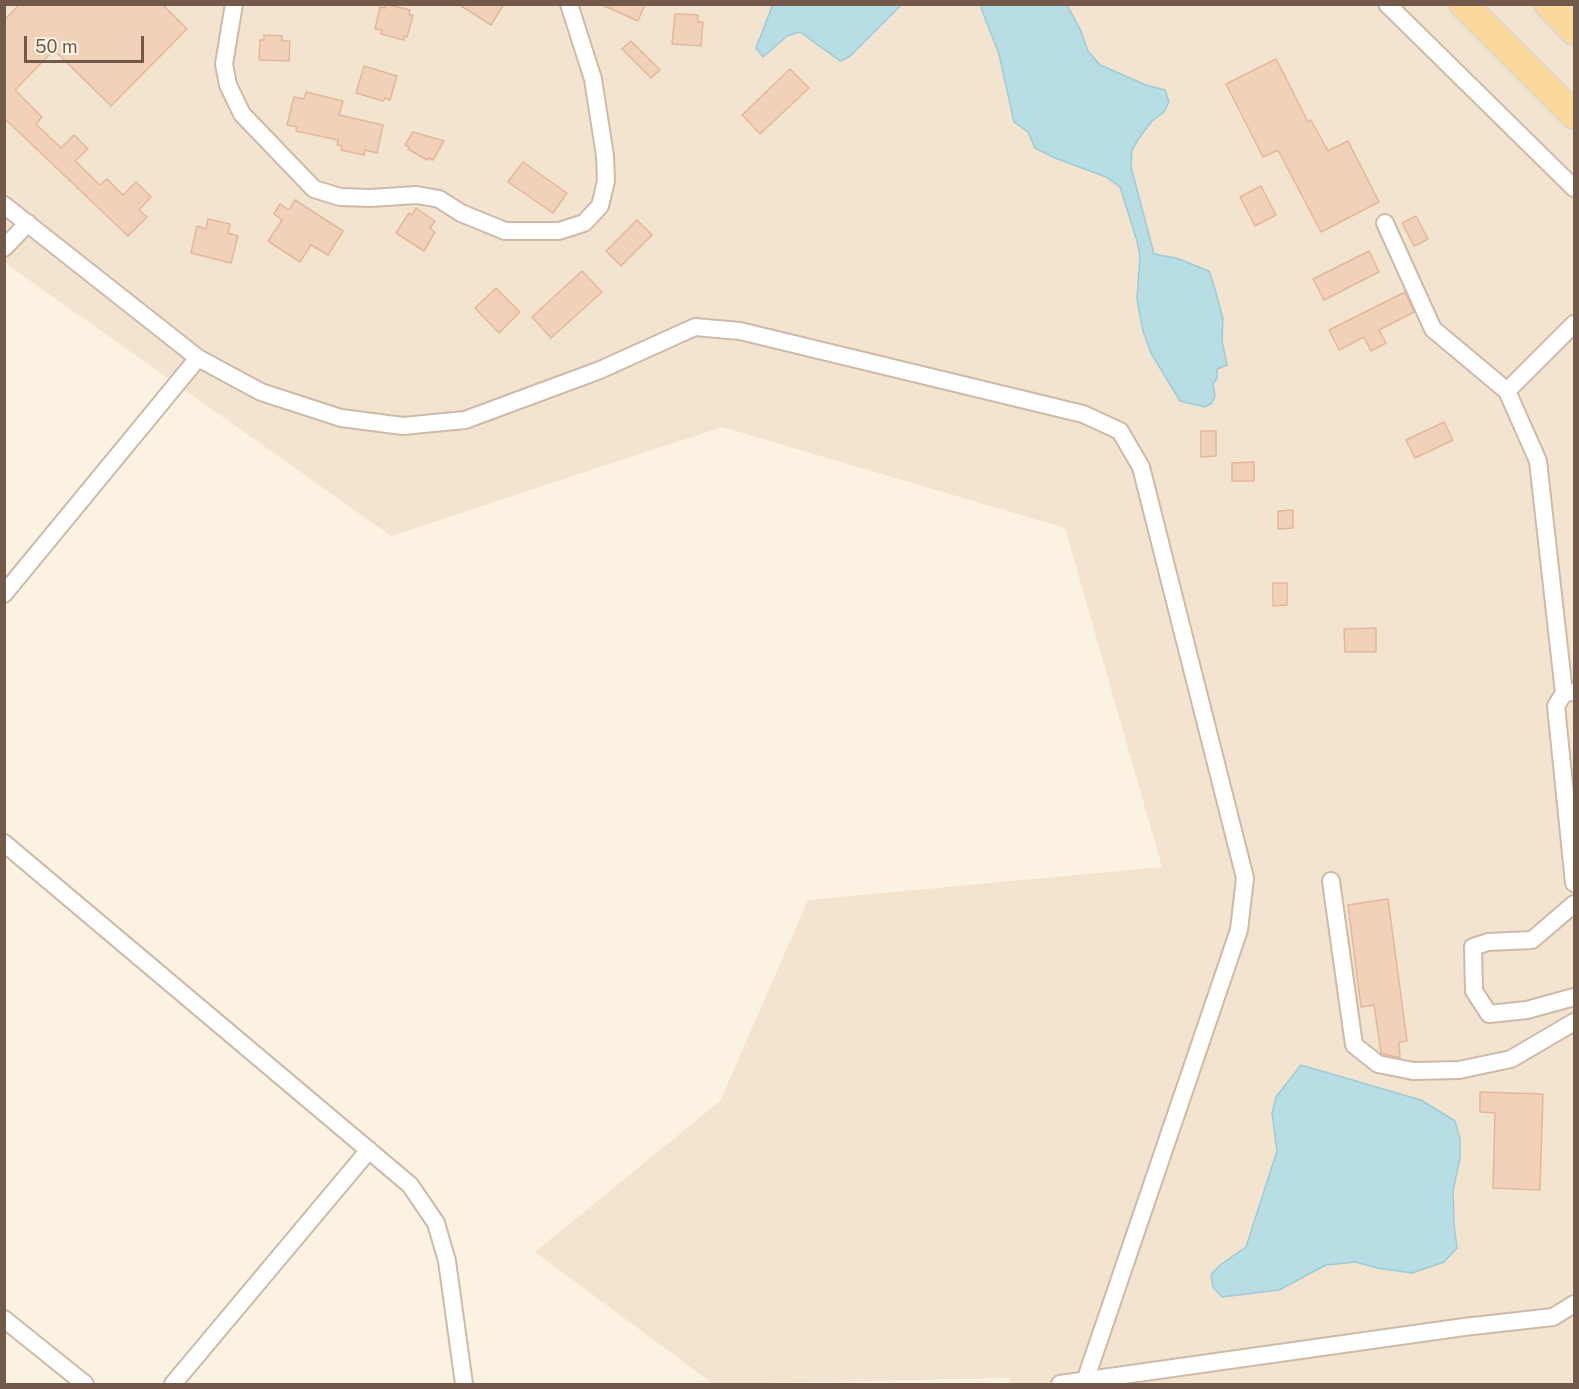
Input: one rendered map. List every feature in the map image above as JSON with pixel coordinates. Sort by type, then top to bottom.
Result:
[{"type":"main road","points":[[1463,4],[1575,115]]},
{"type":"main road","points":[[1548,4],[1575,31]]},
{"type":"street","points":[[234,4],[224,64],[228,85],[242,114],[314,189],[340,197],[417,195],[439,199],[461,213],[505,231],[559,231],[584,223],[600,206],[606,181],[605,156],[593,79],[569,4]]},
{"type":"street","points":[[1387,4],[1575,188]]},
{"type":"street","points":[[4,205],[198,358],[261,392],[340,418],[403,426],[465,420],[600,370],[695,327],[740,331],[1071,412],[1120,431],[1141,467],[1245,878],[1239,930],[1084,1382]]},
{"type":"street","points":[[4,248],[28,223]]},
{"type":"street","points":[[1385,223],[1434,329],[1507,391],[1538,460],[1570,692],[1556,706],[1575,883]]},
{"type":"street","points":[[1507,391],[1575,324]]},
{"type":"street","points":[[4,594],[198,358]]},
{"type":"street","points":[[4,843],[410,1185],[436,1223],[447,1261],[464,1384]]},
{"type":"street","points":[[1331,881],[1354,1045],[1378,1064],[1413,1071],[1459,1070],[1511,1059],[1575,1022]]},
{"type":"street","points":[[1575,904],[1532,940],[1488,942],[1473,947],[1474,991],[1489,1014],[1527,1010],[1575,998]]},
{"type":"street","points":[[173,1384],[369,1150]]},
{"type":"street","points":[[1060,1384],[1553,1317],[1575,1304]]},
{"type":"street","points":[[4,1319],[85,1384]]},
{"type":"shaded area","points":[[5,5],[1574,5],[1574,1384],[1009,1384],[1010,1378],[713,1384],[535,1252],[720,1101],[808,900],[1162,867],[1065,528],[722,427],[391,536],[5,263]]},
{"type":"water","points":[[773,4],[901,5],[849,57],[840,61],[800,32],[787,36],[763,57],[756,48]]},
{"type":"water","points":[[983,4],[1067,5],[1080,29],[1088,51],[1100,65],[1146,85],[1165,90],[1169,102],[1164,112],[1152,121],[1139,138],[1132,150],[1131,167],[1154,254],[1176,258],[1209,271],[1215,289],[1223,319],[1222,341],[1227,365],[1217,369],[1217,378],[1213,384],[1215,396],[1212,403],[1205,407],[1180,401],[1151,353],[1143,331],[1137,299],[1140,256],[1120,187],[1106,177],[1035,148],[1028,132],[1014,122],[999,54],[981,8]]},
{"type":"water","points":[[1301,1065],[1421,1100],[1455,1121],[1460,1139],[1460,1158],[1453,1191],[1457,1248],[1444,1262],[1412,1273],[1377,1268],[1356,1262],[1326,1265],[1279,1290],[1222,1297],[1213,1287],[1211,1275],[1220,1265],[1246,1247],[1277,1151],[1272,1113],[1276,1097]]},
{"type":"building","points":[[20,4],[162,4],[187,29],[111,106],[54,50],[15,90],[42,117],[36,124],[61,148],[74,135],[88,149],[75,161],[100,185],[107,179],[123,195],[136,182],[151,197],[139,210],[147,217],[128,236],[4,118],[4,20]]},
{"type":"building","points":[[385,4],[410,10],[409,15],[413,15],[407,37],[404,36],[404,40],[381,34],[382,30],[375,29],[380,7],[385,8]]},
{"type":"building","points":[[458,4],[504,4],[491,25]]},
{"type":"building","points":[[600,4],[645,4],[638,21]]},
{"type":"building","points":[[675,14],[698,15],[698,22],[703,22],[701,46],[672,44]]},
{"type":"building","points":[[264,35],[282,36],[282,41],[290,41],[289,61],[259,60],[260,40],[264,40]]},
{"type":"building","points":[[631,41],[660,70],[651,78],[622,49]]},
{"type":"building","points":[[1276,59],[1308,122],[1311,120],[1328,151],[1348,141],[1379,202],[1321,232],[1278,150],[1263,157],[1226,84]]},
{"type":"building","points":[[364,66],[397,76],[390,100],[385,98],[383,101],[356,93]]},
{"type":"building","points":[[790,69],[809,88],[760,134],[742,115]]},
{"type":"building","points":[[306,92],[343,101],[339,115],[383,125],[377,153],[365,150],[364,155],[341,150],[342,146],[337,145],[338,140],[296,131],[297,127],[287,125],[294,97],[304,99]]},
{"type":"building","points":[[413,132],[444,141],[433,160],[429,158],[427,160],[405,145]]},
{"type":"building","points":[[523,162],[567,193],[553,213],[508,182]]},
{"type":"building","points":[[1261,186],[1276,215],[1255,226],[1240,197]]},
{"type":"building","points":[[295,200],[343,231],[328,255],[311,245],[300,262],[268,241],[282,220],[274,214],[280,204],[289,210]]},
{"type":"building","points":[[416,208],[435,221],[430,228],[435,232],[424,251],[396,233],[409,213],[412,215]]},
{"type":"building","points":[[1416,216],[1428,239],[1414,246],[1402,223]]},
{"type":"building","points":[[208,219],[230,224],[228,233],[238,236],[231,263],[191,253],[197,226],[206,229]]},
{"type":"building","points":[[637,220],[652,235],[621,266],[606,251]]},
{"type":"building","points":[[1369,251],[1379,272],[1324,300],[1313,279]]},
{"type":"building","points":[[582,271],[602,292],[551,338],[532,317]]},
{"type":"building","points":[[496,288],[520,312],[499,333],[475,308]]},
{"type":"building","points":[[1405,292],[1414,312],[1379,330],[1386,343],[1371,351],[1364,337],[1339,350],[1329,330]]},
{"type":"building","points":[[1444,422],[1453,440],[1415,458],[1406,440]]},
{"type":"building","points":[[1201,431],[1216,431],[1216,456],[1201,457]]},
{"type":"building","points":[[1254,462],[1254,481],[1232,481],[1232,463]]},
{"type":"building","points":[[1293,510],[1293,528],[1278,529],[1278,511]]},
{"type":"building","points":[[1273,583],[1287,583],[1287,605],[1273,606]]},
{"type":"building","points":[[1376,628],[1376,652],[1345,652],[1344,629]]},
{"type":"building","points":[[1388,899],[1407,1041],[1399,1042],[1400,1058],[1381,1053],[1374,1005],[1361,1007],[1348,905]]},
{"type":"building","points":[[1480,1092],[1543,1094],[1540,1190],[1493,1188],[1495,1113],[1480,1112]]}]
